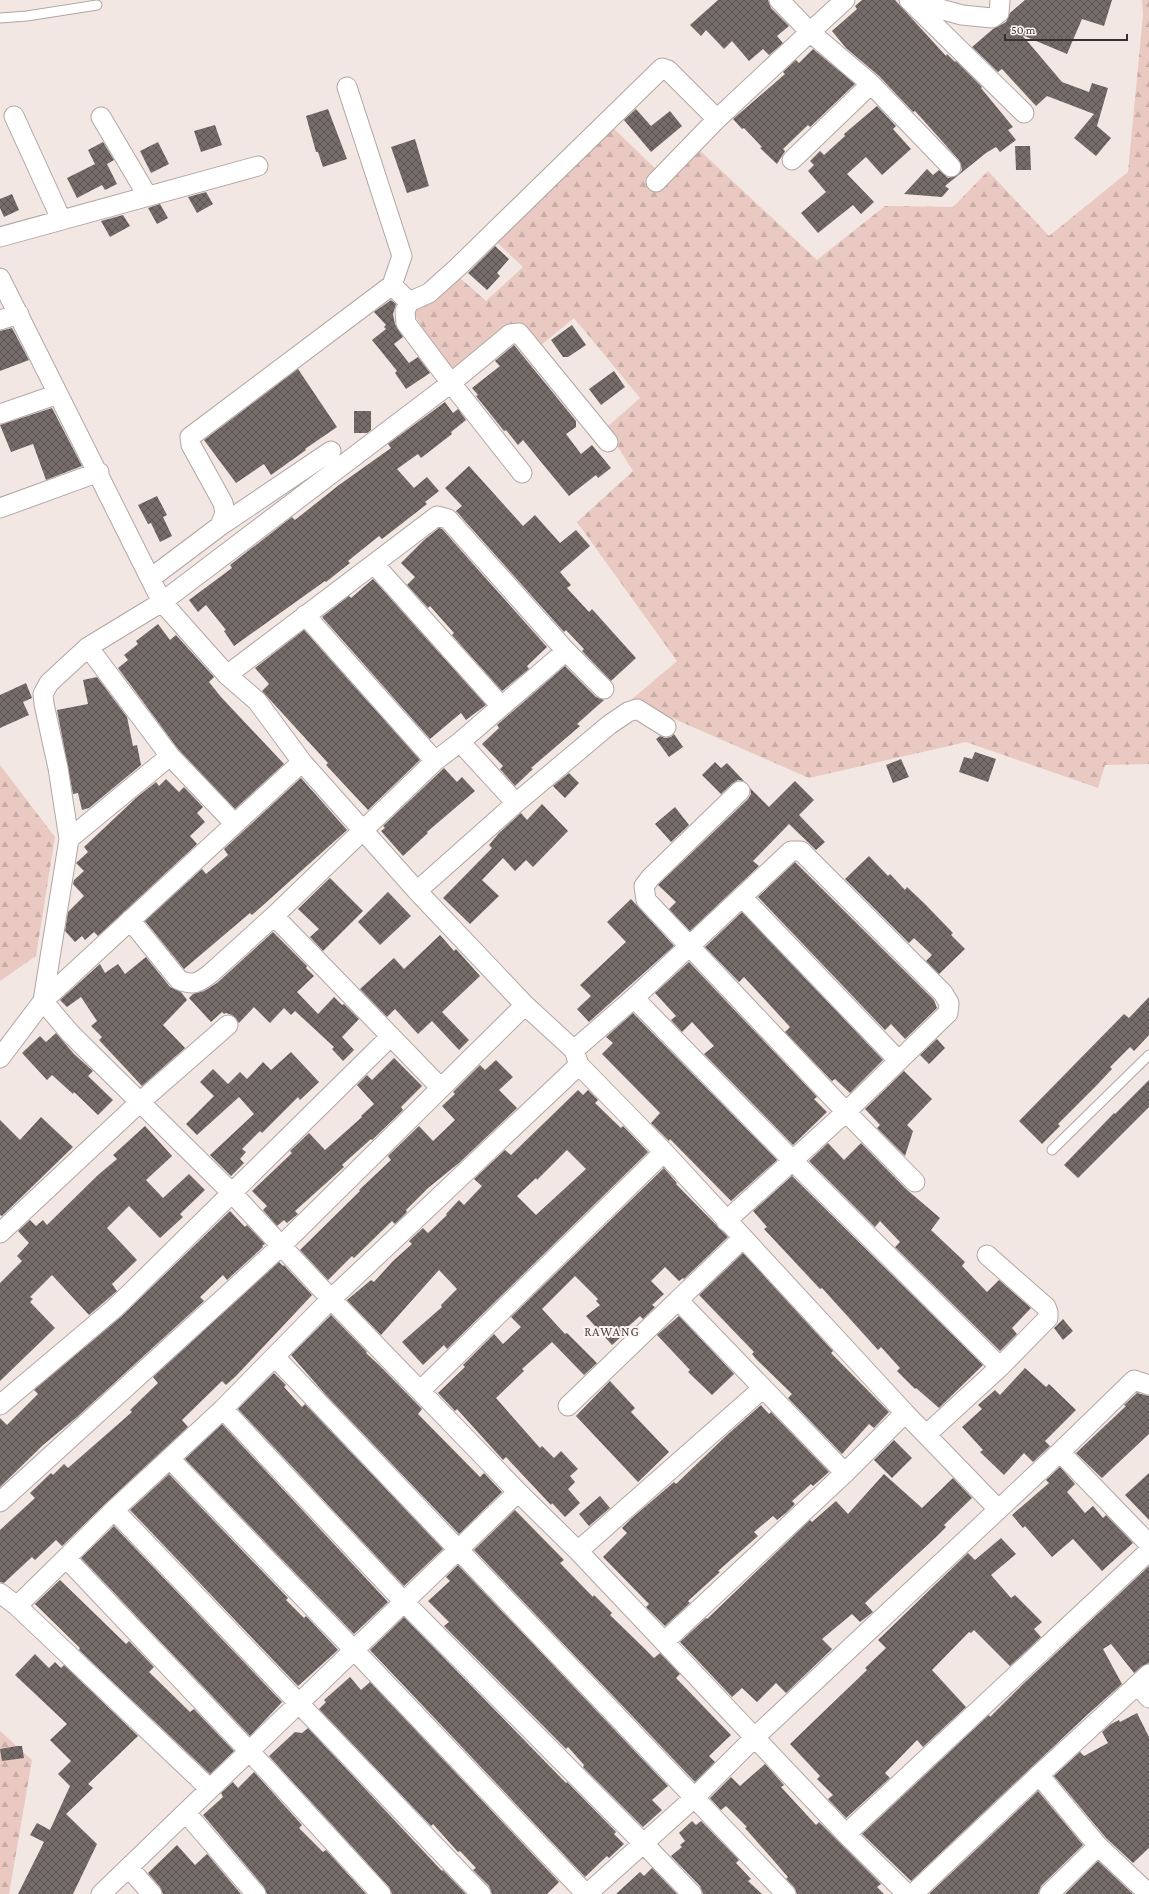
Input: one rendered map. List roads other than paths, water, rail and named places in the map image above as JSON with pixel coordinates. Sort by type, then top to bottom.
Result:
[{"type":"street","points":[[780,0],[810,32],[871,84],[951,167]]},
{"type":"street","points":[[656,182],[717,119],[845,0]]},
{"type":"street","points":[[909,0],[962,15],[992,18],[999,13],[1000,0]]},
{"type":"street","points":[[909,0],[1024,113]]},
{"type":"street","points":[[522,473],[406,323],[405,310],[409,302],[429,293],[458,267],[662,68],[668,70],[717,119]]},
{"type":"street","points":[[792,160],[871,84]]},
{"type":"street","points":[[220,526],[225,513],[222,503],[191,445],[190,437],[392,285],[402,256],[347,88]]},
{"type":"street","points":[[14,116],[61,219]]},
{"type":"street","points":[[101,117],[147,195]]},
{"type":"street","points":[[0,237],[147,195],[258,166]]},
{"type":"street","points":[[0,278],[99,472],[162,602],[227,675],[257,701],[302,762],[417,891],[577,1058],[742,1239],[905,1413],[998,1509]]},
{"type":"street","points":[[392,285],[409,302]]},
{"type":"street","points":[[0,320],[19,314]]},
{"type":"street","points":[[608,442],[519,333],[510,334],[451,383],[162,602],[88,647],[49,683],[43,694],[44,704],[58,768],[69,839],[43,1001],[70,1033],[231,1192],[331,1299],[578,1552],[846,1834],[906,1894]]},
{"type":"street","points":[[0,414],[58,394]]},
{"type":"street","points":[[151,578],[220,526],[331,451]]},
{"type":"street","points":[[0,508],[99,472]]},
{"type":"street","points":[[227,675],[437,516],[448,519],[566,650],[604,689]]},
{"type":"street","points":[[374,564],[501,706]]},
{"type":"street","points":[[305,615],[435,761]]},
{"type":"street","points":[[88,647],[170,756],[234,823]]},
{"type":"street","points":[[130,920],[179,980],[189,984],[199,982],[210,974],[274,916],[435,761],[460,742],[566,650]]},
{"type":"street","points":[[417,891],[516,803],[609,725],[628,712],[637,709],[666,727]]},
{"type":"street","points":[[460,742],[516,803]]},
{"type":"street","points":[[69,839],[170,756]]},
{"type":"street","points":[[0,1058],[43,1001],[234,823],[302,762]]},
{"type":"street","points":[[740,791],[651,877],[644,886],[646,900],[846,1112],[915,1182]]},
{"type":"street","points":[[210,1789],[6,1601],[66,1558],[114,1510],[223,1409],[331,1299],[577,1058],[634,998],[791,851],[801,851],[944,993],[949,1003],[948,1013],[846,1112],[726,1221]]},
{"type":"street","points":[[742,897],[899,1061]]},
{"type":"street","points":[[274,916],[441,1088]]},
{"type":"street","points":[[634,998],[793,1161],[1000,1367]]},
{"type":"street","points":[[0,1502],[281,1246],[525,1005]]},
{"type":"street","points":[[0,1233],[140,1102],[228,1025]]},
{"type":"street","points":[[0,1405],[115,1308],[391,1036]]},
{"type":"street","points":[[420,1391],[664,1152]]},
{"type":"street","points":[[568,1406],[742,1239]]},
{"type":"street","points":[[927,1434],[1000,1367],[1045,1323],[1048,1318],[1046,1307],[987,1255]]},
{"type":"street","points":[[678,1300],[845,1473]]},
{"type":"street","points":[[275,1357],[786,1894]]},
{"type":"street","points":[[170,1459],[586,1894],[694,1798],[755,1737],[1060,1452],[1134,1380],[1149,1385]]},
{"type":"street","points":[[578,1552],[762,1388]]},
{"type":"street","points":[[223,1409],[404,1602],[692,1894]]},
{"type":"street","points":[[664,1642],[845,1473],[905,1413]]},
{"type":"street","points":[[1060,1452],[1149,1544]]},
{"type":"street","points":[[101,1894],[518,1492]]},
{"type":"street","points":[[114,1510],[481,1894]]},
{"type":"street","points":[[846,1834],[1149,1551]]},
{"type":"street","points":[[66,1558],[249,1751],[381,1894]]},
{"type":"street","points":[[913,1894],[1039,1775],[1145,1686]]},
{"type":"street","points":[[1039,1775],[1098,1846],[1149,1894]]},
{"type":"street","points":[[186,1813],[256,1894]]},
{"type":"street","points":[[1049,1894],[1098,1846]]},
{"type":"street","points":[[129,1868],[152,1894]]},
{"type":"lane","points":[[0,18],[27,16],[96,5]]},
{"type":"lane","points":[[1052,1150],[1149,1055]]},
{"type":"district","name":"RAWANG","points":[[612,1331]]}]
